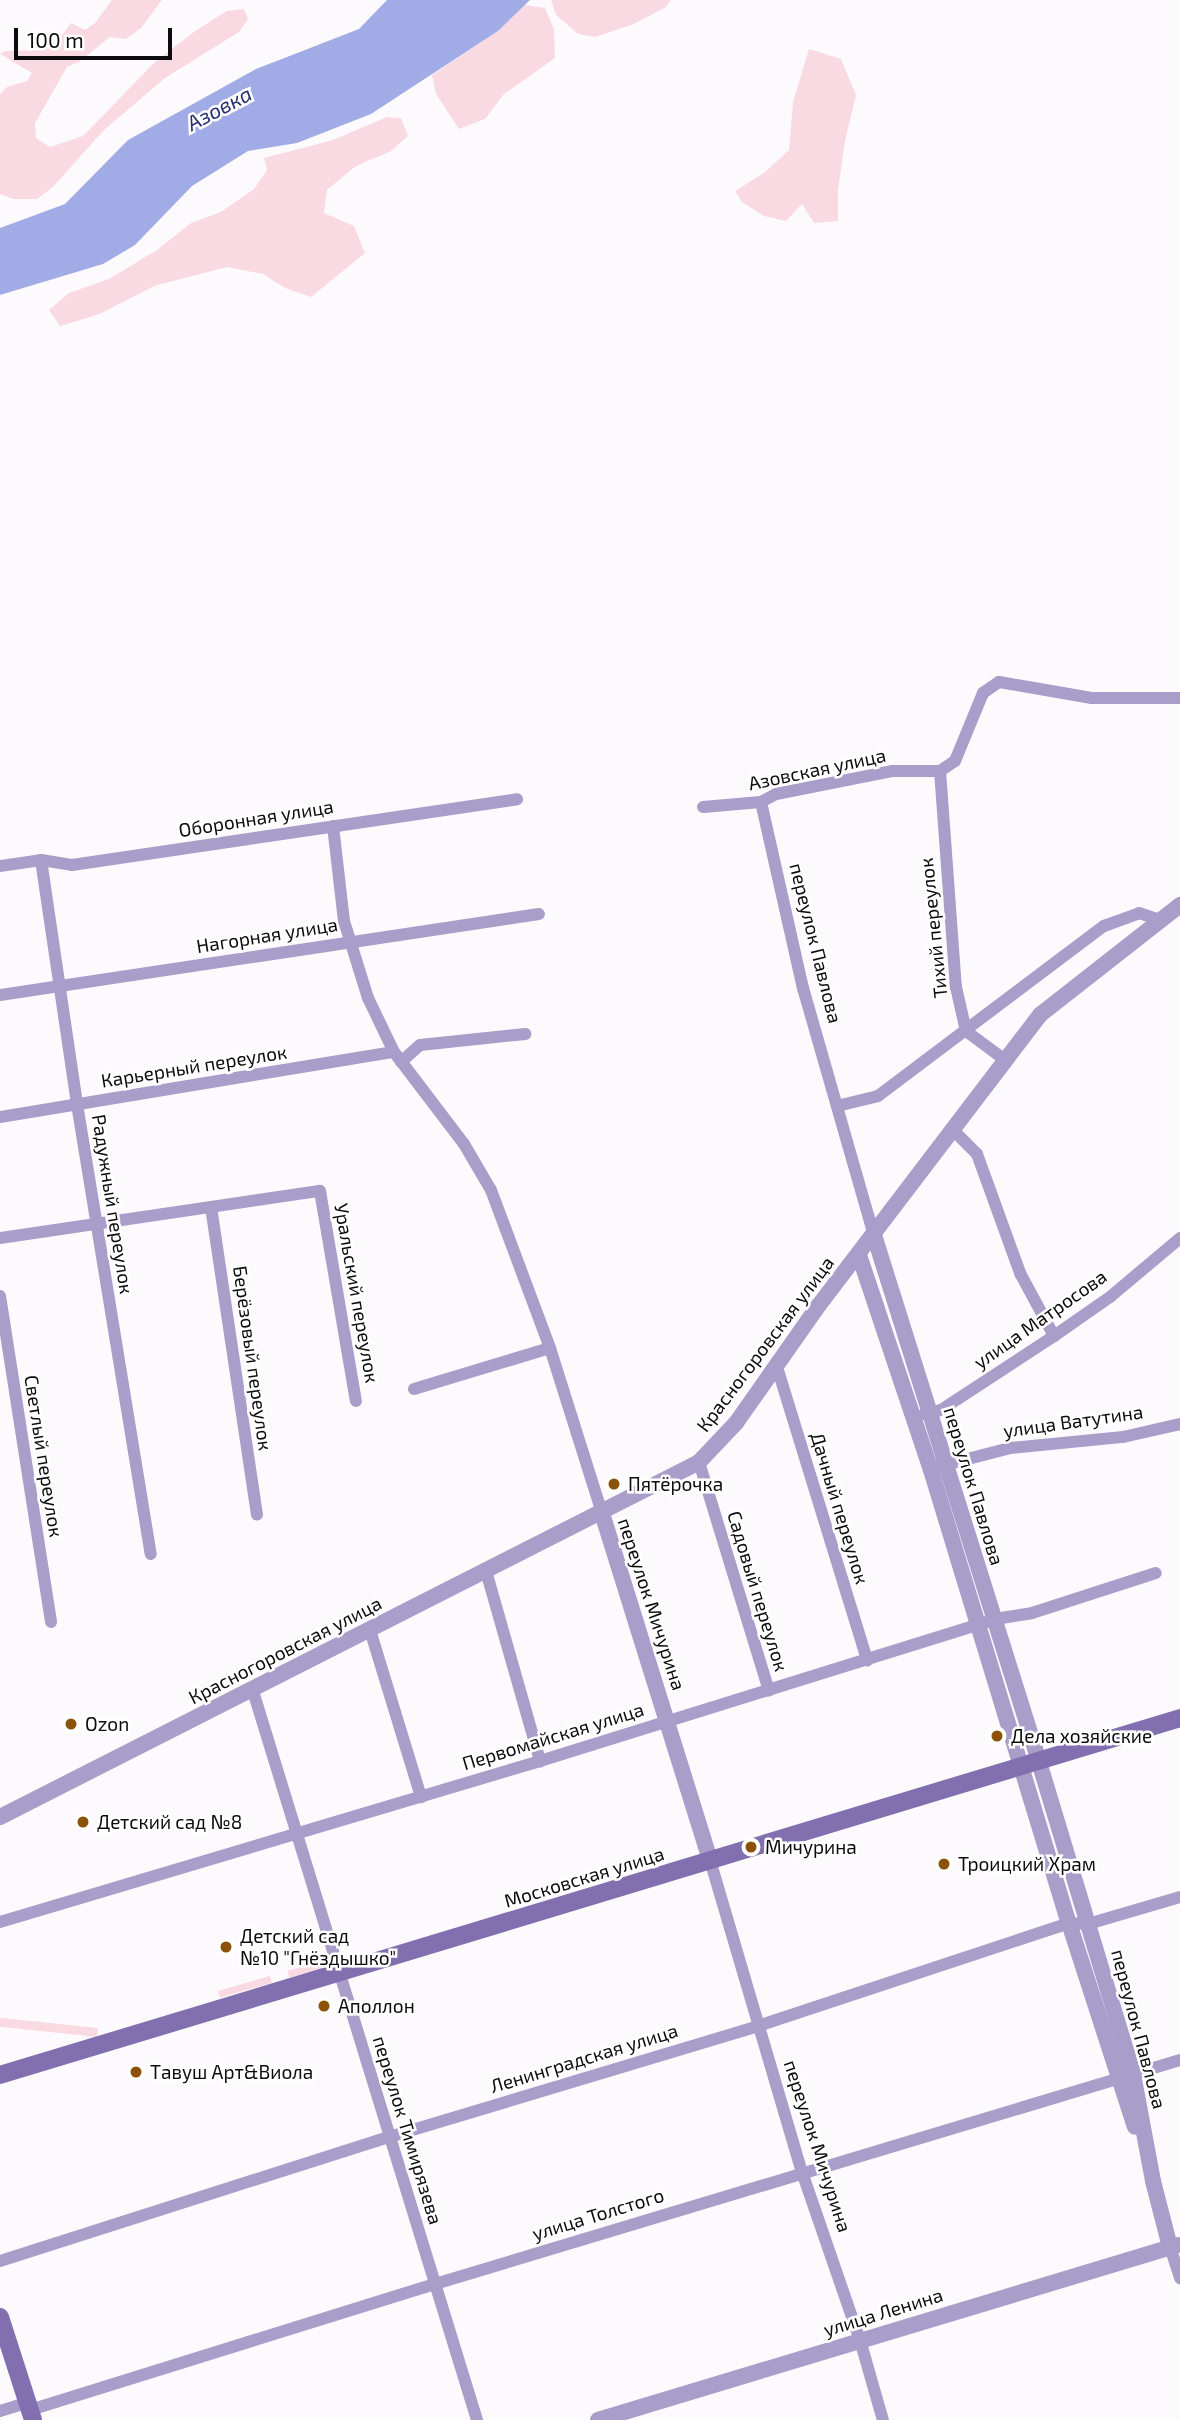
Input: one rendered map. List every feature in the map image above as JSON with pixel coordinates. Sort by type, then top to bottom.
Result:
[{"type":"main road","name":"Московская улица","points":[[0,2075],[1180,1718]]},
{"type":"main road","points":[[0,2316],[30,2411]]},
{"type":"street","points":[[940,771],[955,761],[983,694],[999,682],[1092,698],[1180,698]]},
{"type":"street","name":"Азовская улица","points":[[703,807],[761,802],[776,794],[892,771],[940,771]]},
{"type":"street","name":"Тихий переулок","points":[[940,771],[950,937],[956,987],[966,1031]]},
{"type":"street","name":"Оборонная улица","points":[[0,866],[41,860],[72,865],[517,799]]},
{"type":"street","name":"переулок Павлова","points":[[761,802],[803,988],[874,1235],[921,1415]]},
{"type":"street","name":"переулок Мичурина","points":[[333,826],[344,921],[368,998],[398,1057],[464,1144],[491,1190],[550,1348],[668,1721],[802,2172],[860,2340],[883,2420]]},
{"type":"street","name":"Радужный переулок","points":[[41,860],[77,1104],[151,1554]]},
{"type":"street","name":"Красногоровская улица","points":[[0,1817],[253,1691],[699,1462],[736,1423],[1041,1014],[1180,905]]},
{"type":"street","name":"Нагорная улица","points":[[0,995],[539,914]]},
{"type":"street","points":[[838,1105],[878,1096],[1104,926],[1139,914],[1161,920]]},
{"type":"street","points":[[966,1031],[1005,1060]]},
{"type":"street","name":"Карьерный переулок","points":[[0,1117],[398,1057],[420,1045],[525,1034]]},
{"type":"street","points":[[953,1130],[977,1154],[1020,1273],[1054,1336]]},
{"type":"street","name":"Уральский переулок","points":[[211,1207],[320,1191],[356,1401]]},
{"type":"street","points":[[0,1238],[211,1207]]},
{"type":"street","name":"Берёзовый переулок","points":[[211,1207],[257,1515]]},
{"type":"street","name":"улица Матросова","points":[[921,1415],[941,1410],[1054,1336],[1110,1297],[1180,1238]]},
{"type":"street","name":"переулок Павлова","points":[[859,1255],[995,1619],[1088,1924],[1153,2180],[1175,2246],[1180,2278]]},
{"type":"street","name":"Светлый переулок","points":[[0,1296],[51,1622]]},
{"type":"street","points":[[414,1389],[550,1348]]},
{"type":"street","name":"Дачный переулок","points":[[777,1367],[867,1660]]},
{"type":"street","name":"улица Ватутина","points":[[938,1467],[1010,1448],[1123,1437],[1180,1423]]},
{"type":"street","name":"Садовый переулок","points":[[699,1462],[769,1691]]},
{"type":"street","name":"переулок Павлова","points":[[938,1467],[979,1626],[1069,1923],[1126,2076]]},
{"type":"street","points":[[485,1571],[540,1761]]},
{"type":"street","name":"Первомайская улица","points":[[0,1923],[540,1761],[995,1619],[1032,1613],[1156,1573]]},
{"type":"street","points":[[370,1630],[421,1797]]},
{"type":"street","name":"переулок Тимирязева","points":[[253,1691],[477,2420]]},
{"type":"street","name":"Ленинградская улица","points":[[0,2261],[389,2137],[758,2026],[1069,1923],[1088,1924],[1180,1897]]},
{"type":"street","name":"улица Толстого","points":[[0,2411],[30,2411],[435,2284],[1180,2060]]},
{"type":"street","name":"улица Ленина","points":[[598,2420],[1175,2246]]},
{"type":"shaded area","points":[[112,0],[162,0],[141,28],[126,39],[110,37],[79,62],[67,67],[35,123],[36,138],[50,147],[83,136],[154,63],[195,31],[227,11],[244,9],[248,19],[239,32],[165,78],[104,130],[53,187],[37,199],[13,199],[0,194],[0,94],[7,87],[27,81],[32,73],[0,54],[5,51],[43,50],[59,39],[71,23],[85,30],[95,23]]},
{"type":"shaded area","points":[[551,0],[671,0],[666,7],[634,24],[595,37],[578,34],[556,15]]},
{"type":"shaded area","points":[[525,5],[545,8],[554,29],[555,58],[504,94],[485,119],[459,129],[436,94],[432,75],[498,31]]},
{"type":"shaded area","points":[[809,49],[841,59],[856,95],[845,141],[838,190],[838,221],[814,223],[802,204],[786,221],[764,216],[742,202],[735,191],[764,173],[789,150],[793,102]]},
{"type":"shaded area","points":[[387,117],[401,118],[408,136],[391,151],[356,166],[327,190],[324,213],[354,226],[365,253],[311,297],[285,288],[263,274],[227,267],[154,286],[100,314],[60,326],[49,310],[69,293],[109,279],[157,250],[191,223],[221,212],[254,189],[267,170],[264,158],[333,140]]},
{"type":"shaded area","points":[[321,1961],[323,1968],[289,1977],[287,1971]]},
{"type":"shaded area","points":[[270,1976],[272,1983],[220,1998],[218,1991]]},
{"type":"shaded area","points":[[0,2018],[98,2028],[97,2037],[0,2027]]},
{"type":"water","name":"Азовка","points":[[387,0],[530,0],[498,31],[371,114],[297,143],[248,151],[192,186],[135,245],[103,264],[0,295],[0,228],[65,204],[128,140],[256,69],[359,29]]},
{"type":"place","name":"Пятёрочка","points":[[614,1484]]},
{"type":"place","name":"Ozon","points":[[71,1724]]},
{"type":"place","name":"Дела хозяйские","points":[[997,1736]]},
{"type":"place","name":"Детский сад №8","points":[[83,1822]]},
{"type":"place","name":"Мичурина","points":[[751,1847]]},
{"type":"place","name":"Троицкий Храм","points":[[944,1864]]},
{"type":"place","name":"Детский сад №10 \"Гнёздышко\"","points":[[226,1947]]},
{"type":"place","name":"Аполлон","points":[[324,2006]]},
{"type":"place","name":"Тавуш Арт&Виола","points":[[136,2072]]}]
